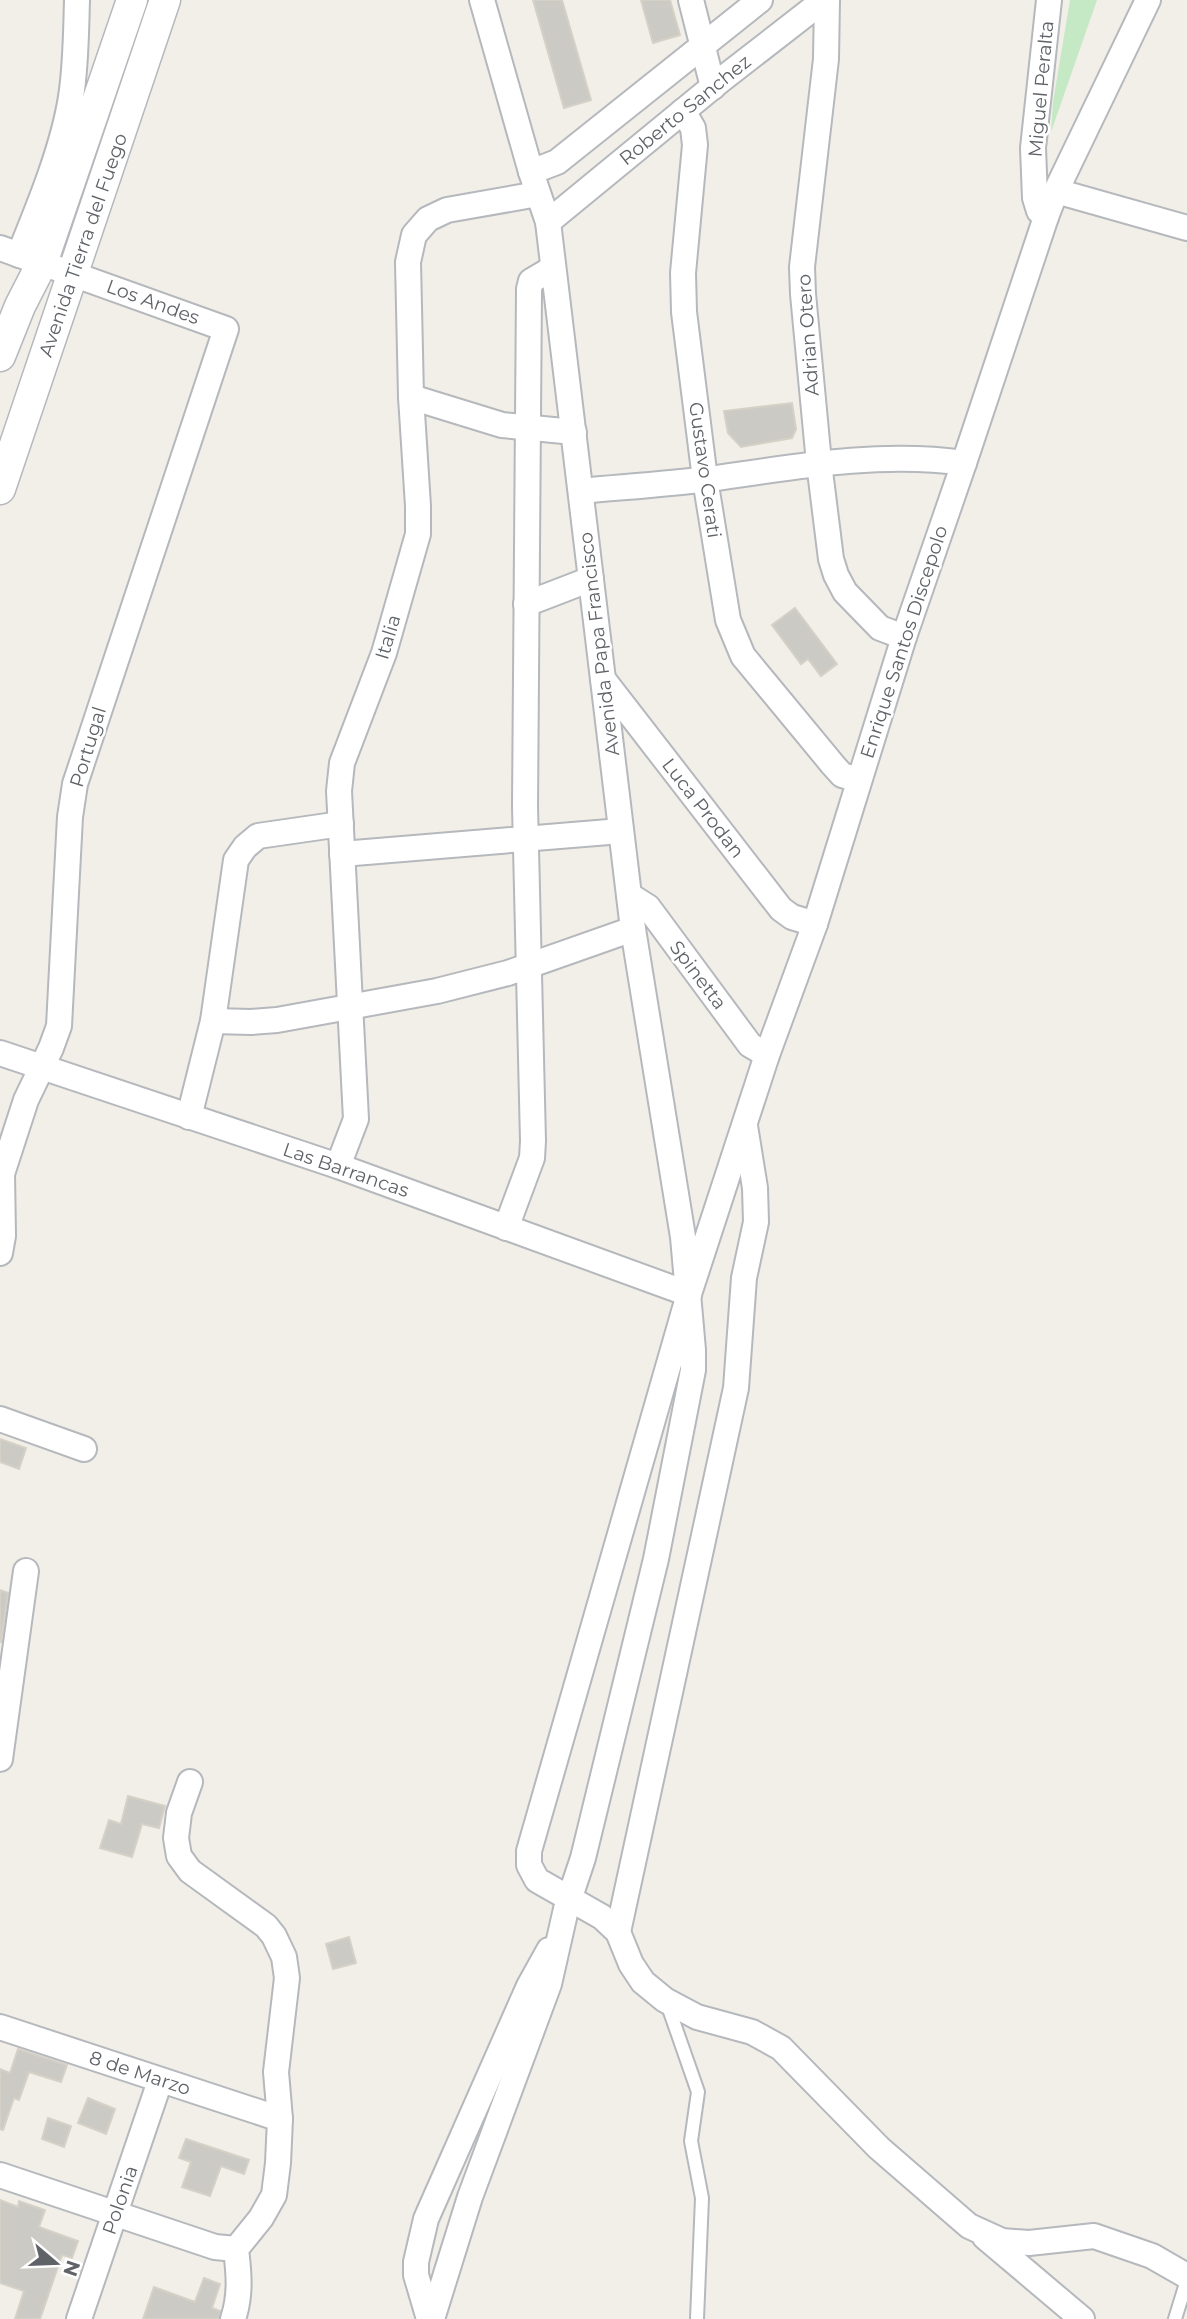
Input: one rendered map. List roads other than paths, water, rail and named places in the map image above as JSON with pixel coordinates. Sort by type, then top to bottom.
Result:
[{"type":"street","points":[[20,255],[67,117],[77,0]]},
{"type":"street","name":"Avenida Tierra del Fuego","points":[[0,356],[20,306],[20,255],[132,0]]},
{"type":"street","name":"Avenida Tierra del Fuego","points":[[0,489],[165,0]]},
{"type":"street","name":"Avenida Papa Francisco","points":[[482,0],[548,222],[633,929],[683,1237],[693,1350],[688,1402],[656,1559],[583,1858],[562,1928]]},
{"type":"street","points":[[691,0],[713,87]]},
{"type":"street","name":"Roberto Sanchez","points":[[535,183],[557,162],[760,0]]},
{"type":"street","name":"Roberto Sanchez","points":[[548,222],[683,111],[825,0]]},
{"type":"street","name":"Adrian Otero","points":[[825,0],[826,59],[802,267],[819,463],[831,559],[836,575],[845,592],[880,628],[904,636]]},
{"type":"street","name":"Miguel Peralta","points":[[1046,217],[1039,211],[1035,198],[1033,148],[1049,0]]},
{"type":"street","name":"Enrique Santos Discepolo","points":[[618,1932],[602,1917],[537,1880],[529,1865],[529,1851],[689,1294],[767,1055],[816,924],[904,636],[1046,217],[1148,0]]},
{"type":"street","name":"Gustavo Cerati","points":[[683,111],[693,128],[695,145],[683,273],[684,312],[705,479],[728,620],[743,656],[842,775],[859,780]]},
{"type":"street","name":"Italia","points":[[338,1166],[356,1119],[339,791],[342,763],[384,653],[418,534],[408,262],[414,235],[428,219],[447,210],[535,183]]},
{"type":"street","points":[[1056,191],[1187,228]]},
{"type":"street","name":"Los Andes","points":[[20,255],[226,329]]},
{"type":"street","points":[[506,1228],[531,1158],[533,1141],[526,838],[528,289],[531,281],[554,268]]},
{"type":"street","name":"Portugal","points":[[0,1253],[4,1236],[1,1177],[26,1100],[59,1026],[70,817],[75,784],[226,329]]},
{"type":"street","points":[[411,397],[502,425],[574,432]]},
{"type":"street","points":[[581,491],[705,479],[819,463],[930,458],[964,463]]},
{"type":"street","points":[[526,604],[591,579]]},
{"type":"street","name":"Luca Prodan","points":[[602,677],[781,909],[792,917],[816,924]]},
{"type":"street","points":[[189,1117],[214,1021],[236,860],[245,847],[258,836],[341,824]]},
{"type":"street","points":[[342,854],[621,831]]},
{"type":"street","name":"Spinetta","points":[[629,895],[648,907],[750,1045],[767,1055]]},
{"type":"street","points":[[214,1021],[277,1020],[437,991],[528,967],[633,929]]},
{"type":"street","name":"Las Barrancas","points":[[0,1053],[338,1166],[689,1294]]},
{"type":"street","points":[[744,1125],[755,1188],[756,1222],[744,1278],[736,1388],[618,1932],[631,1964],[643,1982],[665,2000],[697,2017],[752,2032],[781,2048],[879,2148],[1082,2319]]},
{"type":"street","points":[[0,1419],[84,1449]]},
{"type":"street","points":[[0,1759],[26,1571]]},
{"type":"street","points":[[190,1782],[179,1813],[176,1838],[179,1856],[190,1871],[265,1926],[274,1936],[284,1957],[287,1978],[276,2073],[280,2119],[274,2195],[261,2218],[236,2249],[240,2281],[233,2319]]},
{"type":"street","points":[[430,2319],[470,2197],[549,1984],[562,1928]]},
{"type":"street","points":[[430,2319],[416,2275],[416,2262],[426,2219],[529,1986],[562,1928]]},
{"type":"street","name":"8 de Marzo","points":[[0,2026],[280,2119]]},
{"type":"street","name":"Polonia","points":[[79,2319],[160,2081]]},
{"type":"street","points":[[0,2175],[215,2247],[236,2249]]},
{"type":"street","points":[[974,2228],[1002,2241],[1029,2243],[1094,2236],[1152,2256],[1187,2278]]},
{"type":"lane","points":[[665,2000],[698,2092],[691,2141],[702,2198],[697,2319]]},
{"type":"lane","points":[[1175,2319],[1187,2278]]}]
